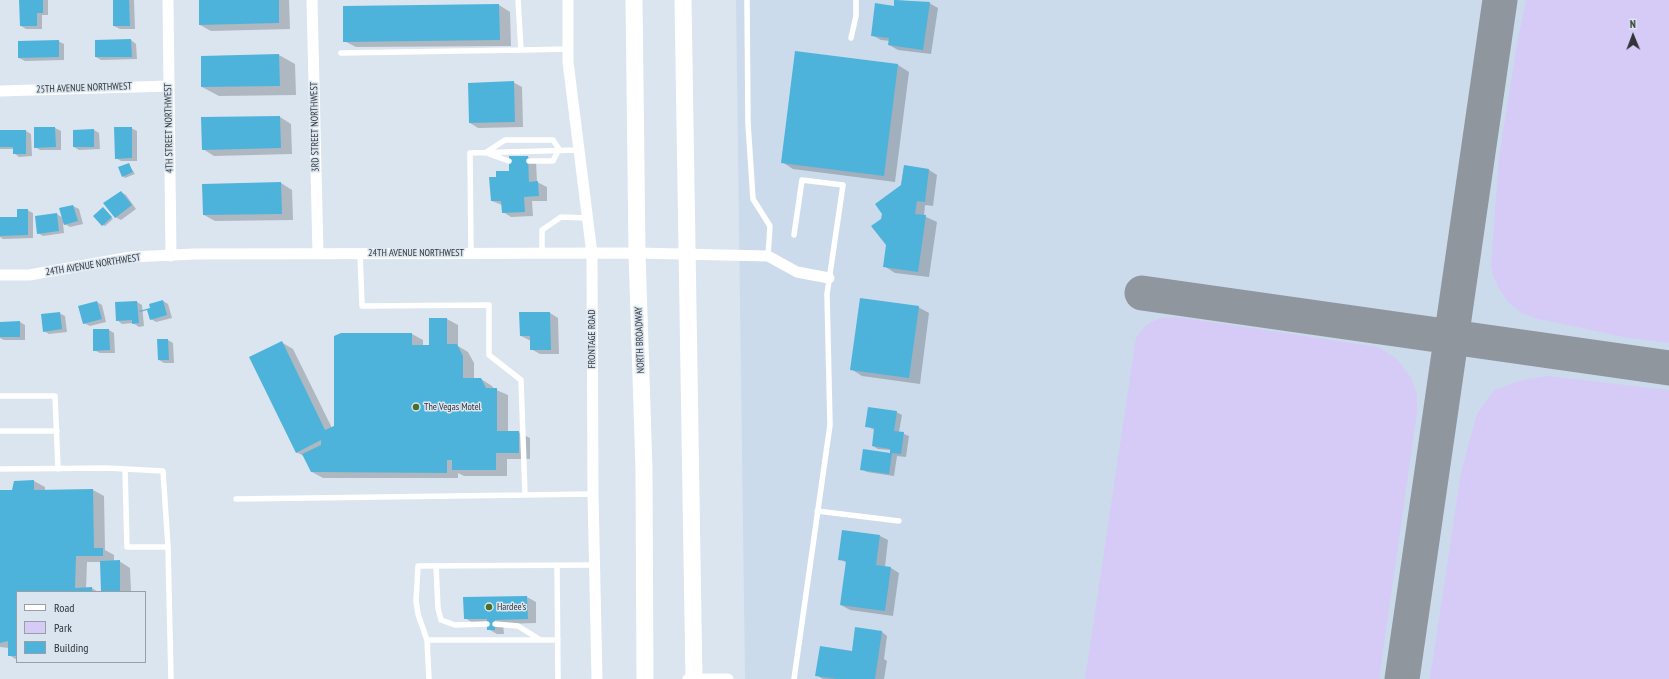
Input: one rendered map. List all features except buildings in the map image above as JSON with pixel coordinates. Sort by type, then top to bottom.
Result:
[{"type":"main road","name":"NORTH BROADWAY","points":[[634,0],[637,253],[644,469],[645,679]]},
{"type":"main road","points":[[683,0],[694,679]]},
{"type":"street","name":"4TH STREET NORTHWEST","points":[[168,0],[171,256]]},
{"type":"street","name":"3RD STREET NORTHWEST","points":[[312,0],[318,253]]},
{"type":"street","name":"FRONTAGE ROAD","points":[[568,0],[568,49],[592,254],[593,494],[597,679]]},
{"type":"street","name":"25TH AVENUE NORTHWEST","points":[[0,91],[169,86]]},
{"type":"street","name":"24TH AVENUE NORTHWEST","points":[[0,275],[29,275],[132,257],[318,253],[637,253],[768,256],[797,272],[829,278]]},
{"type":"street","points":[[688,679],[728,679]]},
{"type":"lane","points":[[518,0],[521,50]]},
{"type":"lane","points":[[748,0],[748,123],[753,199],[770,226],[768,256]]},
{"type":"lane","points":[[851,38],[856,16],[856,0]]},
{"type":"lane","points":[[342,53],[568,49]]},
{"type":"lane","points":[[485,153],[505,140],[553,140],[559,149]]},
{"type":"lane","points":[[471,254],[470,153],[559,149],[579,150]]},
{"type":"lane","points":[[528,161],[553,161],[559,149]]},
{"type":"lane","points":[[485,153],[509,161]]},
{"type":"lane","points":[[794,235],[802,180],[843,184],[827,294],[830,425],[794,679]]},
{"type":"lane","points":[[542,254],[542,230],[561,217],[587,218]]},
{"type":"lane","points":[[360,253],[362,306],[489,305],[489,354],[521,380],[525,495]]},
{"type":"lane","points":[[0,396],[55,396],[58,468]]},
{"type":"lane","points":[[0,431],[57,430]]},
{"type":"lane","points":[[0,469],[58,468],[163,471],[168,547],[171,679]]},
{"type":"lane","points":[[125,469],[127,547],[168,547]]},
{"type":"lane","points":[[236,499],[593,494]]},
{"type":"lane","points":[[817,511],[899,521]]},
{"type":"lane","points":[[429,679],[428,640],[418,614],[416,601],[418,566],[595,564]]},
{"type":"lane","points":[[558,565],[558,679]]},
{"type":"lane","points":[[436,566],[438,608],[441,620],[455,625],[487,624]]},
{"type":"lane","points":[[495,624],[518,626],[540,640]]},
{"type":"lane","points":[[428,640],[558,640]]},
{"type":"shaded area","points":[[736,0],[1669,0],[1669,679],[745,679]]},
{"type":"green space","points":[[1526,0],[1669,0],[1669,343],[1629,338],[1534,318],[1522,313],[1509,303],[1499,289],[1493,275],[1491,266],[1499,158],[1516,50]]},
{"type":"green space","points":[[1177,317],[1378,347],[1397,359],[1411,378],[1417,395],[1417,412],[1379,679],[1085,679],[1136,338],[1146,325],[1160,318]]},
{"type":"green space","points":[[1548,376],[1669,390],[1669,679],[1430,679],[1461,472],[1477,414],[1494,390],[1522,380]]},
{"type":"taxiway","points":[[1402,679],[1500,0]]},
{"type":"taxiway","points":[[1142,293],[1669,368]]},
{"type":"place","name":"The Vegas Motel","points":[[416,407]]},
{"type":"place","name":"Hardee's","points":[[489,607]]}]
